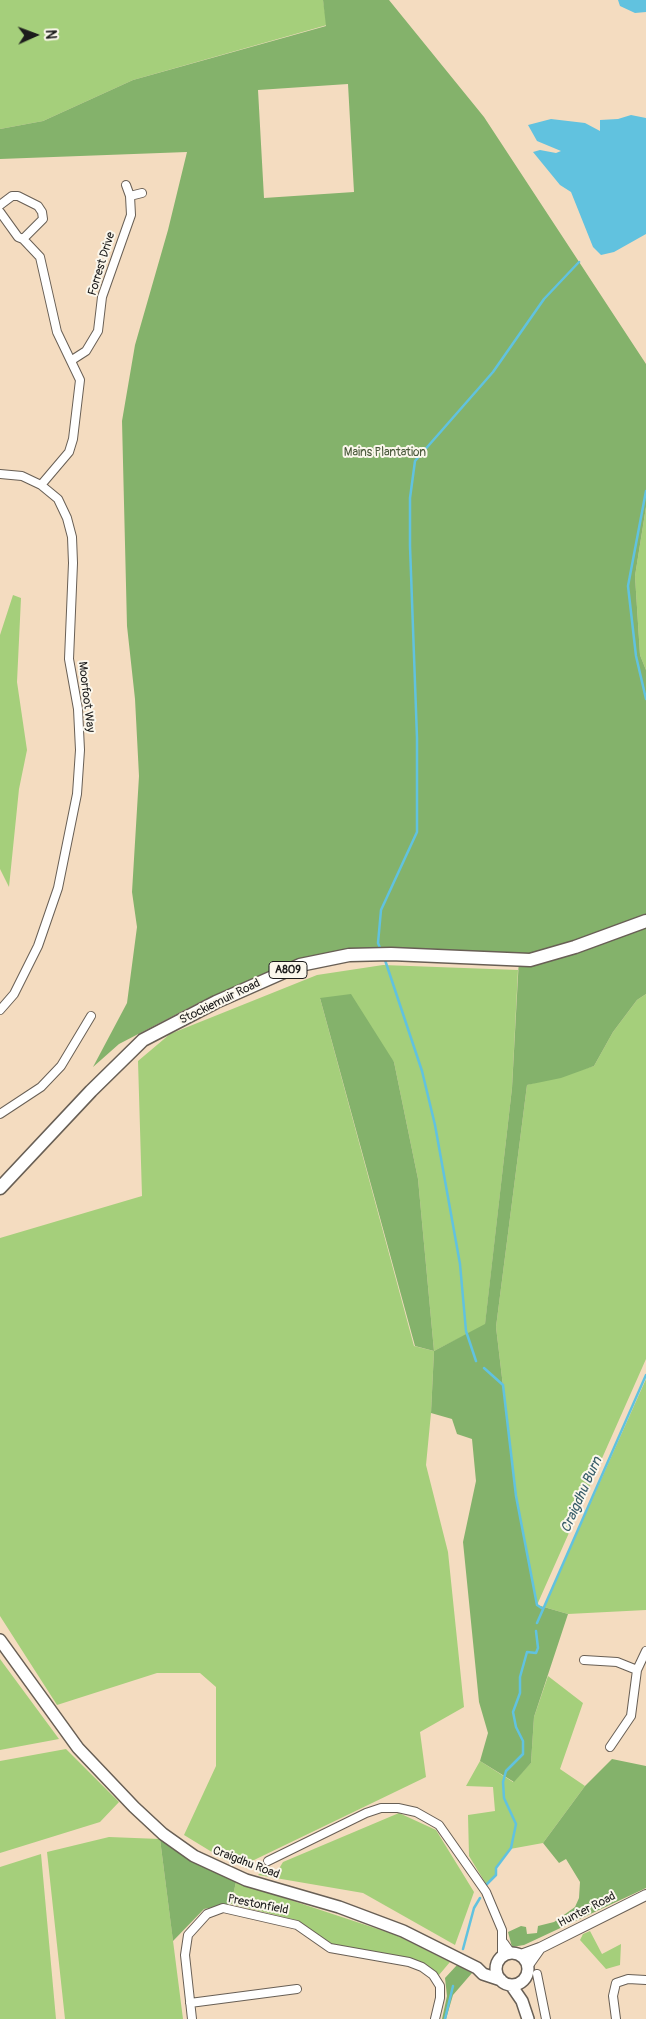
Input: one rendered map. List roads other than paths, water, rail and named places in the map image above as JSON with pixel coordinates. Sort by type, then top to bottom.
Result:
[{"type":"main road","name":"Stockiemuir Road","points":[[0,1188],[91,1091],[143,1040],[216,1002],[300,965],[349,955],[374,954],[530,960],[575,947],[646,921]]},
{"type":"main road","name":"Craigdhu Road","points":[[0,1640],[66,1733],[91,1763],[163,1834],[194,1856],[246,1880],[339,1907],[395,1928],[477,1968],[483,1974],[506,1982]]},
{"type":"main road","points":[[477,1968],[508,1958],[528,1965],[525,1979],[525,1996],[522,2001]]},
{"type":"main road","points":[[508,1958],[496,1970],[522,2001],[528,2019]]},
{"type":"main road","points":[[506,1982],[519,1984],[525,1979]]},
{"type":"street","name":"Forrest Drive","points":[[72,360],[86,351],[98,331],[102,297],[131,215],[130,196],[126,185]]},
{"type":"street","points":[[130,196],[142,193]]},
{"type":"street","points":[[0,205],[12,196],[18,196],[38,206],[42,212],[43,219],[23,239]]},
{"type":"street","points":[[0,212],[18,237],[23,239],[40,257],[57,332],[80,380],[73,438],[69,452],[41,485]]},
{"type":"street","name":"Moorfoot Way","points":[[0,474],[22,476],[41,485],[58,500],[67,518],[72,537],[69,660],[78,709],[80,750],[77,794],[58,888],[38,946],[14,994],[0,1010]]},
{"type":"street","points":[[0,1114],[41,1087],[61,1066],[91,1016]]},
{"type":"street","points":[[610,1747],[631,1716],[637,1670],[646,1651]]},
{"type":"street","points":[[584,1660],[617,1662],[637,1670]]},
{"type":"street","points":[[268,1862],[348,1821],[381,1808],[398,1808],[416,1812],[439,1825],[486,1892],[498,1917],[508,1958]]},
{"type":"street","name":"Hunter Road","points":[[508,1958],[540,1948],[646,1895]]},
{"type":"street","name":"Prestonfield","points":[[192,2019],[185,1955],[188,1935],[207,1914],[223,1908],[297,1925],[330,1948],[409,1962],[422,1968],[433,1975],[440,1986],[440,1998],[435,2019]]},
{"type":"street","name":"Hunter Road","points":[[528,1965],[540,1948]]},
{"type":"street","points":[[537,1974],[546,2019]]},
{"type":"street","points":[[616,2019],[613,1996],[616,1983],[628,1980],[646,1980]]},
{"type":"street","points":[[190,2003],[297,1989]]},
{"type":"water","points":[[618,0],[646,0],[646,12],[635,13],[620,6]]},
{"type":"water","points":[[631,115],[646,118],[646,234],[614,252],[601,255],[593,247],[571,192],[560,185],[533,152],[540,150],[556,153],[561,151],[537,141],[528,125],[551,119],[585,123],[600,131],[600,120],[618,119]]},
{"type":"waterway","points":[[380,948],[378,943],[381,910],[417,832],[417,738],[410,546],[410,498],[415,461],[493,372],[544,299],[579,262]]},
{"type":"waterway","points":[[646,491],[628,586],[636,656],[646,699]]},
{"type":"waterway","points":[[385,960],[422,1071],[435,1125],[460,1264],[466,1331],[476,1361]]},
{"type":"waterway","points":[[484,1368],[503,1385],[516,1496],[537,1605],[543,1609]]},
{"type":"waterway","name":"Craigdhu Burn","points":[[537,1623],[646,1375]]},
{"type":"waterway","name":"Craigdhu Burn","points":[[486,1885],[496,1875],[496,1868],[511,1848],[516,1824],[504,1798],[503,1782],[506,1771],[523,1754],[523,1741],[516,1727],[513,1712],[520,1693],[520,1677],[527,1652],[536,1653],[538,1648],[536,1631]]},
{"type":"waterway","name":"Craigdhu Burn","points":[[463,1949],[474,1908],[480,1898]]},
{"type":"waterway","name":"Craigdhu Burn","points":[[445,2019],[453,1986]]},
{"type":"park label","name":"Mains Plantation","points":[[385,453]]}]
